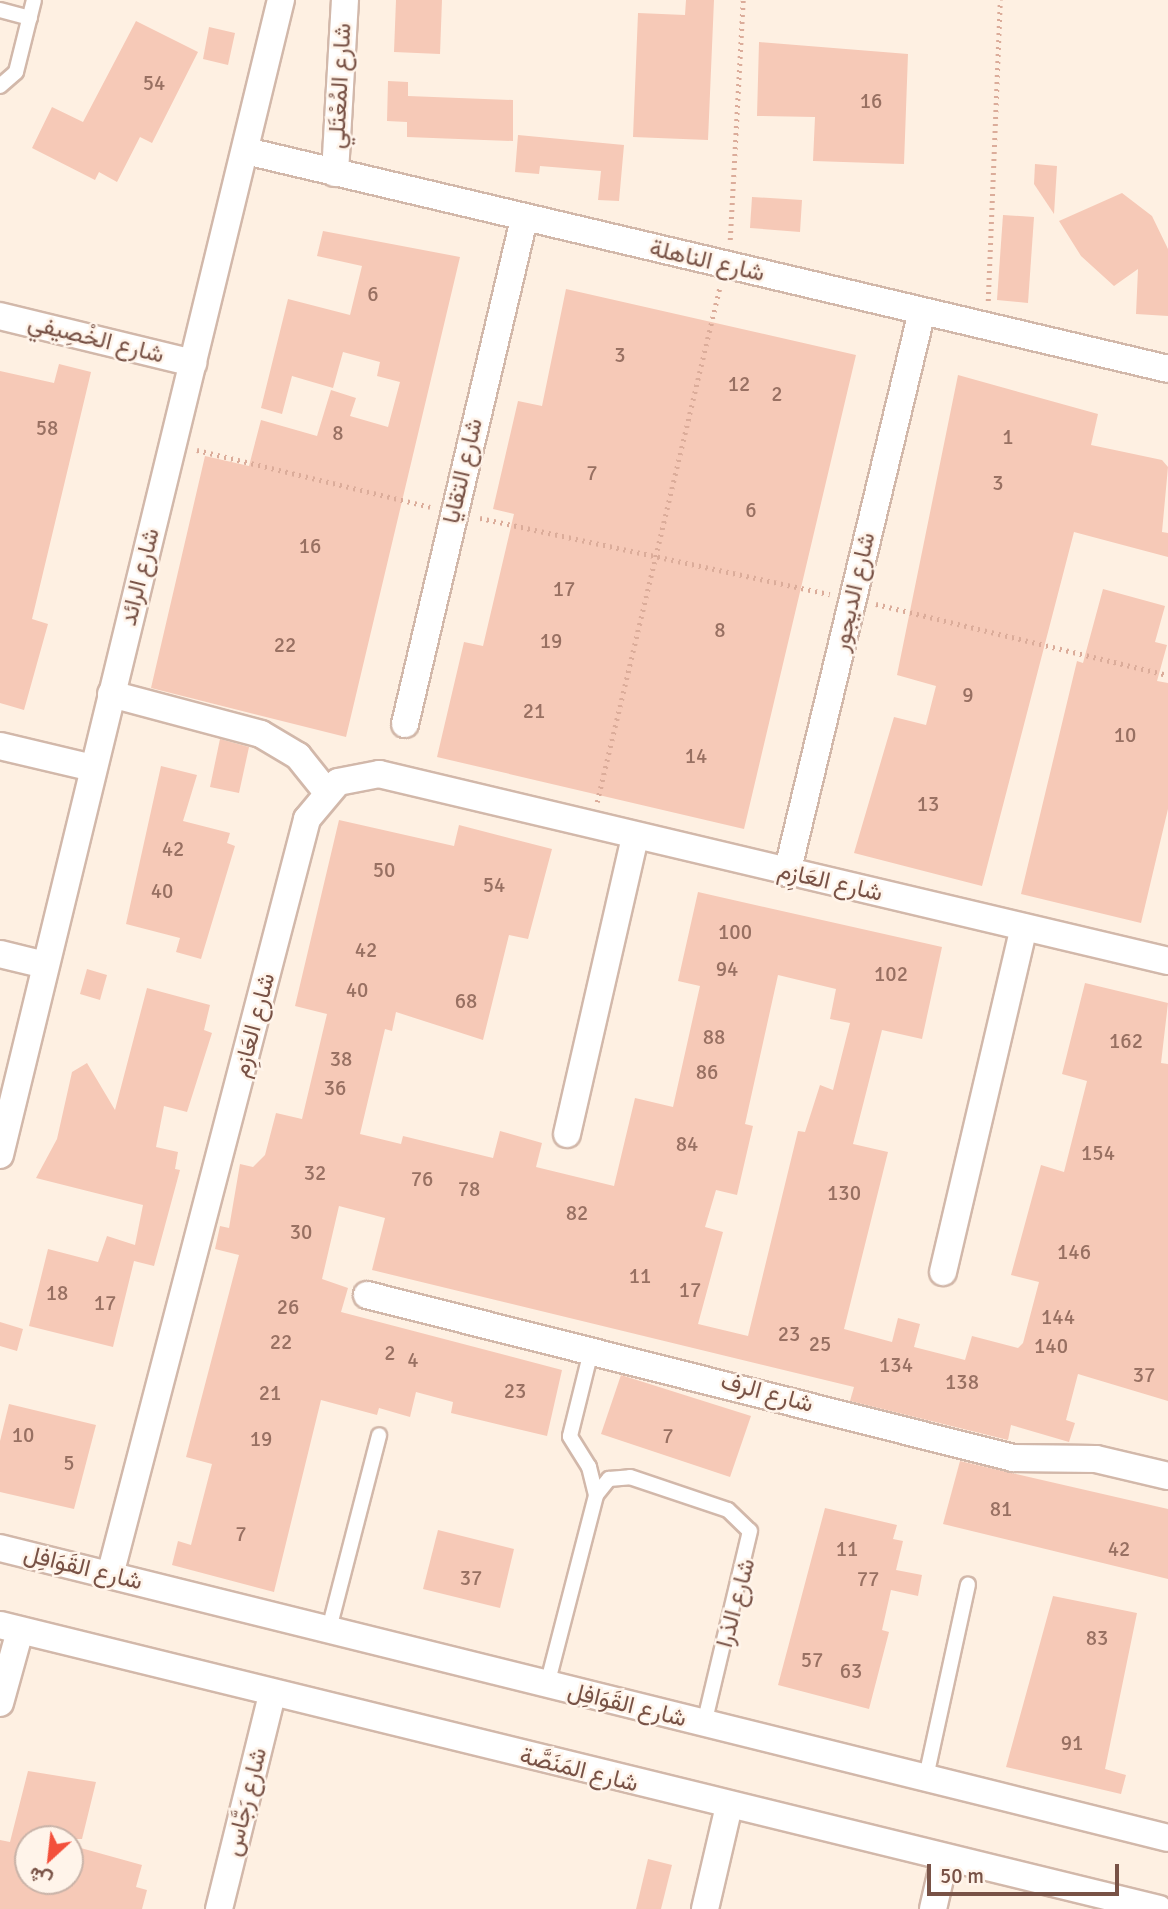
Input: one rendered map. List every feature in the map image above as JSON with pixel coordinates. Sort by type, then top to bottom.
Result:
[{"type":"street","name":"شارع الرائد","points":[[0,1155],[281,0]]},
{"type":"street","name":"شارع المُعْتَلي","points":[[335,173],[345,0]]},
{"type":"street","name":"شارع الناهلة","points":[[246,151],[524,219],[1168,369]]},
{"type":"street","name":"شارع التقايا","points":[[405,724],[524,219]]},
{"type":"street","name":"شارع الديجور","points":[[787,873],[922,311]]},
{"type":"street","name":"شارع الخْصِيفي","points":[[0,316],[192,363]]},
{"type":"street","points":[[111,694],[261,734],[298,757],[326,791]]},
{"type":"street","points":[[0,746],[93,768]]},
{"type":"street","name":"شارع العَازِم","points":[[110,1575],[307,819],[326,791],[351,777],[379,774],[635,838],[1168,961]]},
{"type":"street","points":[[567,1134],[635,838]]},
{"type":"street","points":[[943,1272],[1024,927]]},
{"type":"street","points":[[0,954],[45,965]]},
{"type":"street","name":"شارع الرف","points":[[367,1294],[592,1347],[1013,1458],[1096,1459],[1168,1476]]},
{"type":"street","name":"شارع القَوَافِل","points":[[0,1548],[1168,1838]]},
{"type":"street","points":[[0,1703],[10,1628]]},
{"type":"street","name":"شارع المَنَصَّة","points":[[10,1628],[272,1695],[1159,1909]]},
{"type":"street","name":"شارع رَجَّاس","points":[[219,1909],[272,1695]]},
{"type":"street","points":[[705,1909],[729,1806]]},
{"type":"street","points":[[933,1909],[946,1857]]},
{"type":"lane","points":[[0,86],[16,72],[34,0]]},
{"type":"lane","points":[[0,10],[30,18]]},
{"type":"lane","points":[[547,1685],[596,1495],[589,1467],[570,1436],[592,1347]]},
{"type":"lane","points":[[329,1629],[379,1435]]},
{"type":"lane","name":"شارع الذرا","points":[[596,1495],[609,1479],[630,1477],[728,1510],[750,1531],[704,1724]]},
{"type":"lane","points":[[926,1777],[968,1585]]},
{"type":"path","points":[[592,826],[725,265],[743,0]]},
{"type":"path","points":[[987,326],[1000,0]]},
{"type":"path","points":[[173,444],[453,512],[852,598],[1168,675]]},
{"type":"building","points":[[396,0],[442,0],[440,54],[394,52]]},
{"type":"building","points":[[686,0],[714,0],[708,140],[633,137],[638,13],[685,15]]},
{"type":"building","points":[[136,21],[198,52],[152,143],[140,137],[117,182],[99,172],[95,180],[32,148],[52,107],[83,122]]},
{"type":"building","points":[[209,27],[235,33],[228,65],[203,59]]},
{"type":"building","points":[[759,42],[908,54],[904,164],[813,161],[815,117],[757,116]]},
{"type":"building","points":[[388,81],[408,82],[408,96],[513,100],[513,141],[407,137],[407,122],[387,121]]},
{"type":"building","points":[[518,135],[624,145],[619,201],[598,200],[601,171],[540,166],[539,174],[515,172]]},
{"type":"building","points":[[1035,164],[1057,166],[1054,214],[1034,184]]},
{"type":"building","points":[[1122,193],[1152,216],[1168,249],[1168,316],[1136,314],[1138,269],[1114,286],[1081,256],[1059,221]]},
{"type":"building","points":[[752,197],[802,200],[800,232],[750,228]]},
{"type":"building","points":[[1003,215],[1034,217],[1028,303],[997,300]]},
{"type":"building","points":[[323,231],[460,257],[346,737],[151,688],[205,456],[249,466],[261,420],[317,436],[331,390],[356,398],[350,416],[388,427],[400,382],[377,376],[380,362],[343,352],[333,388],[292,376],[282,414],[261,408],[288,299],[350,315],[362,266],[317,256]]},
{"type":"building","points":[[566,289],[856,355],[744,829],[437,757],[464,642],[483,646],[514,514],[493,509],[518,401],[542,406]]},
{"type":"building","points":[[59,364],[91,372],[32,619],[48,624],[24,710],[0,703],[0,371],[54,383]]},
{"type":"building","points":[[958,375],[1098,414],[1091,445],[1162,460],[1168,467],[1162,532],[1168,533],[1168,557],[1074,532],[982,886],[854,853],[894,717],[926,725],[936,686],[897,675]]},
{"type":"building","points":[[1103,589],[1165,606],[1155,642],[1167,645],[1157,681],[1168,683],[1168,809],[1141,923],[1021,894],[1077,661],[1083,663]]},
{"type":"building","points":[[220,739],[249,747],[239,793],[210,787]]},
{"type":"building","points":[[161,766],[197,775],[183,821],[230,833],[227,843],[235,846],[201,959],[176,952],[180,938],[126,924]]},
{"type":"building","points":[[339,820],[454,846],[459,825],[552,849],[528,939],[509,935],[483,1040],[396,1012],[392,1031],[385,1029],[360,1134],[401,1144],[403,1136],[493,1158],[500,1131],[542,1143],[536,1167],[614,1186],[635,1098],[673,1107],[700,986],[678,981],[698,892],[942,947],[922,1039],[882,1030],[853,1144],[888,1152],[844,1329],[892,1342],[898,1318],[920,1324],[914,1347],[965,1360],[972,1336],[1018,1348],[1023,1343],[1039,1282],[1011,1275],[1041,1165],[1064,1172],[1087,1081],[1062,1074],[1085,983],[1168,1003],[1161,1063],[1168,1064],[1168,1401],[1078,1374],[1066,1420],[1075,1423],[1069,1442],[1011,1425],[1008,1440],[850,1401],[854,1387],[372,1270],[385,1218],[339,1206],[322,1279],[348,1288],[341,1312],[562,1370],[547,1436],[451,1413],[453,1402],[416,1392],[410,1417],[379,1408],[377,1415],[321,1400],[274,1592],[172,1565],[178,1541],[191,1545],[212,1464],[186,1457],[239,1255],[215,1249],[220,1226],[229,1228],[240,1164],[253,1167],[265,1155],[276,1113],[302,1119],[327,1014],[295,1006]],"holes":[[[778,975],[836,989],[830,1019],[850,1023],[833,1090],[820,1085],[805,1132],[798,1131],[748,1336],[698,1324],[723,1232],[705,1227],[716,1190],[737,1195],[753,1126],[745,1124]]]},
{"type":"building","points":[[87,969],[107,975],[100,1000],[80,994]]},
{"type":"building","points":[[147,988],[210,1005],[204,1030],[212,1033],[187,1112],[164,1106],[156,1147],[178,1152],[175,1169],[180,1170],[154,1266],[134,1261],[113,1347],[29,1326],[48,1249],[98,1262],[107,1236],[135,1245],[143,1205],[36,1178],[57,1139],[72,1072],[87,1063],[115,1110]]},
{"type":"building","points":[[0,1322],[23,1329],[17,1351],[0,1346]]},
{"type":"building","points":[[621,1375],[751,1416],[730,1477],[601,1434]]},
{"type":"building","points":[[9,1404],[96,1425],[74,1509],[0,1492],[0,1441]]},
{"type":"building","points":[[960,1461],[1168,1509],[1168,1579],[943,1524]]},
{"type":"building","points":[[825,1508],[897,1525],[893,1539],[903,1541],[896,1570],[922,1575],[918,1596],[891,1590],[882,1630],[889,1632],[869,1709],[778,1685]]},
{"type":"building","points":[[438,1530],[514,1549],[500,1608],[423,1589]]},
{"type":"building","points":[[1053,1596],[1137,1613],[1105,1769],[1126,1775],[1121,1794],[1006,1767]]},
{"type":"building","points":[[28,1771],[96,1782],[84,1831],[84,1825],[14,1825]]},
{"type":"building","points":[[14,1826],[14,1895],[84,1895],[84,1849],[142,1865],[136,1887],[147,1890],[142,1909],[0,1909],[0,1840],[10,1842]]},
{"type":"building","points":[[648,1859],[672,1865],[661,1909],[636,1909]]}]
